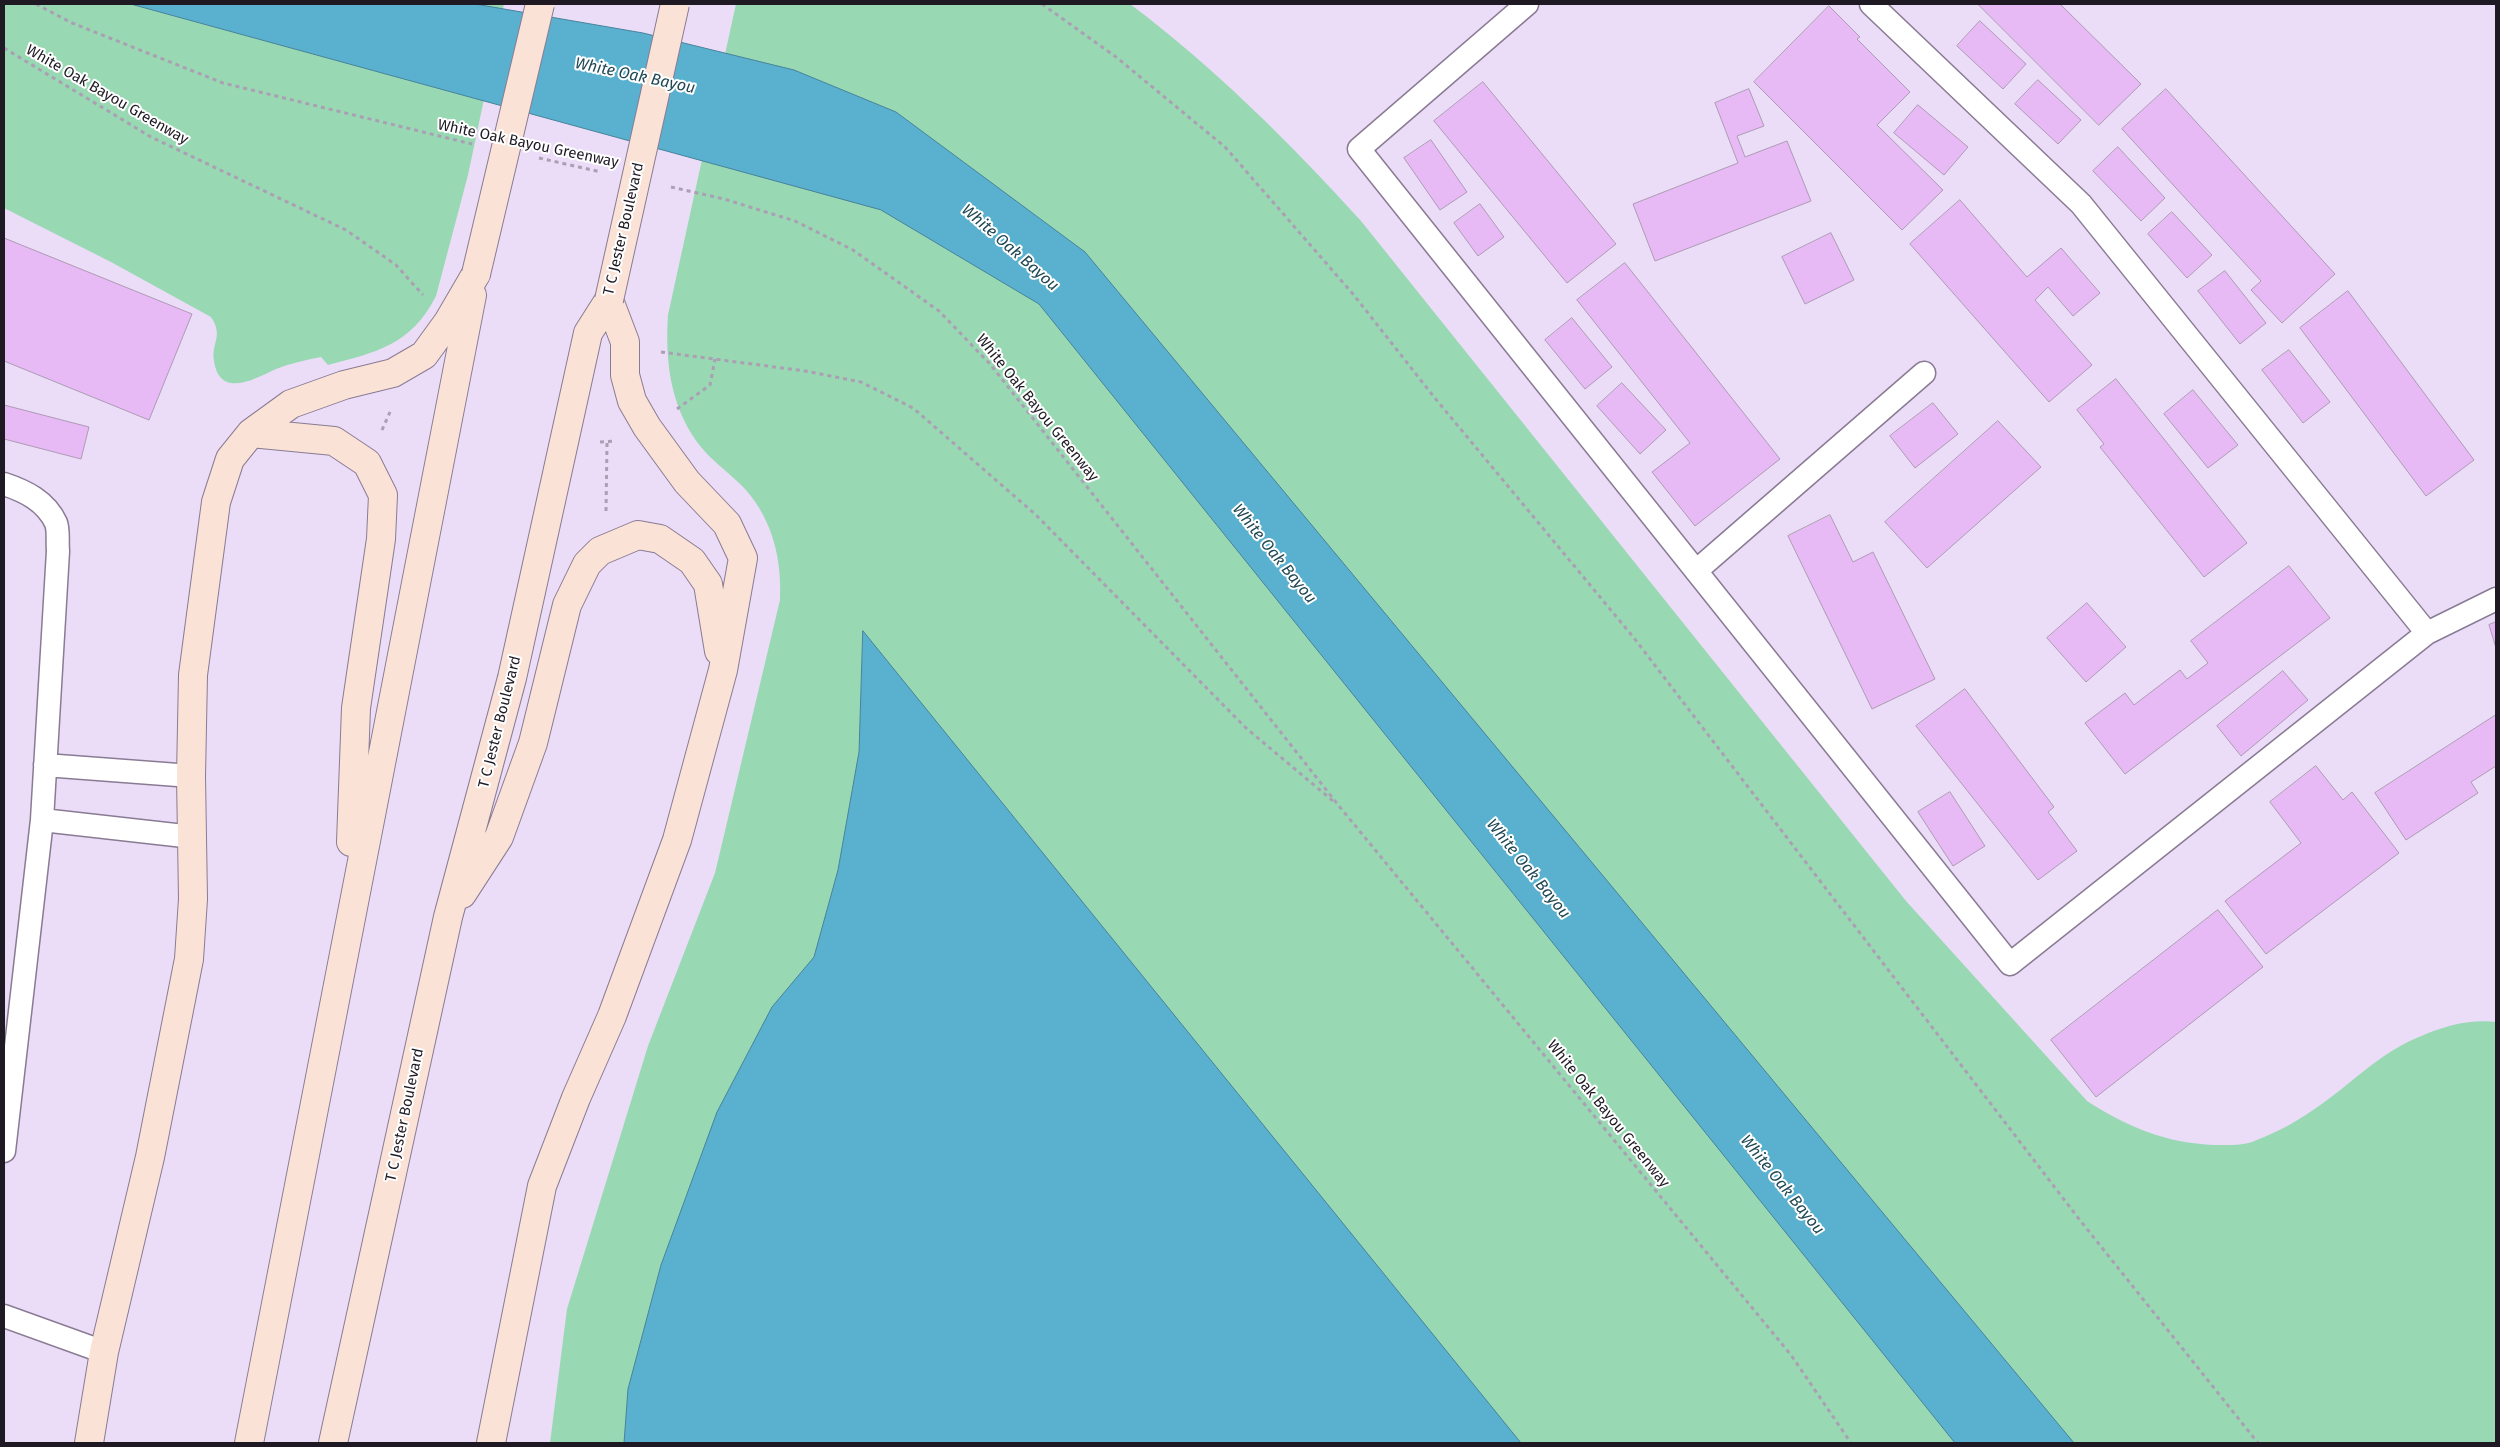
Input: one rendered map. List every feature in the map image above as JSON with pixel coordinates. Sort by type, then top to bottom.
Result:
[{"type":"main road","points":[[249,1443],[476,274],[540,4]]},
{"type":"main road","name":"T C Jester Boulevard","points":[[333,1443],[448,916],[512,678],[588,333],[609,300],[675,4]]},
{"type":"main road","points":[[89,1443],[104,1352],[150,1157],[189,959],[193,899],[191,776],[194,675],[216,502],[230,459],[251,433],[291,404],[344,385],[393,372],[424,355],[448,322],[476,274]]},
{"type":"main road","points":[[491,1443],[542,1186],[576,1098],[612,1016],[677,840],[722,670],[743,558],[727,524],[686,482],[647,428],[632,401],[625,375],[625,342],[609,300]]},
{"type":"main road","points":[[251,433],[334,440],[367,463],[383,495],[381,539],[356,708],[348,928]]},
{"type":"main road","points":[[448,916],[499,837],[533,743],[567,605],[587,564],[600,551],[638,535],[660,539],[692,561],[708,584],[722,670]]},
{"type":"lane","points":[[1527,4],[1359,149],[2010,964],[2427,633],[2496,599]]},
{"type":"lane","points":[[1871,4],[2081,204],[2427,633]]},
{"type":"lane","points":[[1696,571],[1924,372]]},
{"type":"lane","points":[[4,484],[28,492],[45,506],[56,524],[58,551],[42,820],[4,1151]]},
{"type":"lane","points":[[46,765],[191,776]]},
{"type":"lane","points":[[42,820],[193,837]]},
{"type":"lane","points":[[4,1316],[104,1352]]},
{"type":"path","name":"White Oak Bayou Greenway","points":[[36,4],[72,23],[223,83],[482,146]]},
{"type":"path","points":[[1042,4],[1116,56],[1225,147],[1353,294],[1434,397],[1634,638],[2079,1219],[2258,1443]]},
{"type":"path","name":"White Oak Bayou Greenway","points":[[4,48],[151,137],[363,240],[396,265],[448,322]]},
{"type":"path","name":"White Oak Bayou Greenway","points":[[530,157],[608,174]]},
{"type":"path","name":"White Oak Bayou Greenway","points":[[666,186],[724,199],[795,221],[853,250],[939,311],[990,364],[1339,806],[1791,1355],[1851,1443]]},
{"type":"path","name":"White Oak Bayou Greenway","points":[[653,351],[805,371],[861,382],[913,408],[1035,514],[1246,728],[1339,806]]},
{"type":"path","points":[[670,413],[710,385],[715,360]]},
{"type":"path","points":[[599,442],[608,443],[618,440]]},
{"type":"path","points":[[605,517],[608,443]]},
{"type":"green space","points":[[4,4],[504,4],[468,175],[436,296],[426,313],[404,336],[391,344],[362,356],[328,365],[321,357],[282,367],[249,381],[231,383],[223,380],[218,373],[214,361],[217,330],[211,317],[111,262],[4,208]]},
{"type":"green space","points":[[736,4],[1130,4],[1161,28],[1279,134],[1361,221],[1906,901],[2087,1101],[2117,1119],[2163,1137],[2196,1144],[2233,1145],[2248,1143],[2276,1132],[2299,1119],[2328,1100],[2380,1059],[2409,1042],[2451,1025],[2478,1021],[2496,1022],[2496,1443],[550,1443],[567,1309],[648,1046],[715,873],[780,600],[777,556],[769,528],[763,515],[746,490],[708,455],[688,427],[675,397],[667,348],[668,315]]},
{"type":"water","name":"White Oak Bayou","points":[[131,4],[475,4],[643,33],[794,70],[896,112],[1085,252],[2074,1443],[1955,1443],[1039,304],[881,210]]},
{"type":"water","points":[[863,631],[1521,1443],[624,1443],[628,1389],[661,1265],[717,1112],[772,1007],[814,957],[838,870],[859,752]]},
{"type":"building","points":[[1978,4],[2060,4],[2141,84],[2099,125]]},
{"type":"building","points":[[1829,6],[1860,37],[1857,39],[1910,92],[1877,125],[1943,190],[1902,230],[1754,82]]},
{"type":"building","points":[[1980,21],[2026,64],[2003,89],[1957,46]]},
{"type":"building","points":[[2038,80],[2081,120],[2058,144],[2015,104]]},
{"type":"building","points":[[1483,82],[1616,244],[1567,283],[1434,121]]},
{"type":"building","points":[[1749,89],[1764,126],[1737,136],[1745,157],[1787,141],[1811,201],[1655,261],[1633,204],[1738,163],[1715,103]]},
{"type":"building","points":[[2166,89],[2335,274],[2282,323],[2251,290],[2261,281],[2122,129]]},
{"type":"building","points":[[1918,105],[1968,147],[1944,175],[1894,133]]},
{"type":"building","points":[[1431,140],[1467,192],[1440,210],[1404,158]]},
{"type":"building","points":[[2118,147],[2165,198],[2141,221],[2093,171]]},
{"type":"building","points":[[1960,200],[2027,277],[2061,248],[2100,293],[2073,316],[2048,287],[2035,300],[2092,365],[2049,402],[1910,244]]},
{"type":"building","points":[[1480,204],[1504,237],[1478,256],[1454,223]]},
{"type":"building","points":[[2172,212],[2212,255],[2187,278],[2148,234]]},
{"type":"building","points":[[1831,233],[1854,280],[1805,304],[1782,257]]},
{"type":"building","points":[[4,238],[192,314],[149,420],[4,361]]},
{"type":"building","points":[[1625,263],[1780,459],[1695,526],[1652,472],[1690,443],[1577,300]]},
{"type":"building","points":[[2225,271],[2266,323],[2240,344],[2198,291]]},
{"type":"building","points":[[2348,291],[2474,460],[2426,496],[2300,328]]},
{"type":"building","points":[[1572,318],[1612,367],[1585,389],[1545,340]]},
{"type":"building","points":[[2289,350],[2330,402],[2303,423],[2262,370]]},
{"type":"building","points":[[2116,379],[2247,543],[2204,577],[2100,447],[2104,444],[2077,410]]},
{"type":"building","points":[[1622,383],[1666,430],[1640,454],[1597,406]]},
{"type":"building","points":[[2193,390],[2238,445],[2208,468],[2164,414]]},
{"type":"building","points":[[1933,403],[1958,434],[1915,468],[1890,436]]},
{"type":"building","points":[[4,405],[89,427],[81,459],[4,439]]},
{"type":"building","points":[[1998,421],[2041,467],[1927,568],[1885,522]]},
{"type":"building","points":[[1830,515],[1853,562],[1873,552],[1935,679],[1872,709],[1788,536]]},
{"type":"building","points":[[2289,566],[2330,618],[2125,774],[2085,723],[2125,693],[2134,705],[2180,670],[2187,679],[2208,663],[2191,641]]},
{"type":"building","points":[[2087,603],[2126,647],[2086,682],[2047,638]]},
{"type":"building","points":[[2496,622],[2496,648],[2489,625]]},
{"type":"building","points":[[2283,671],[2308,700],[2241,756],[2217,726]]},
{"type":"building","points":[[1965,689],[2054,807],[2048,812],[2077,851],[2038,880],[1916,726]]},
{"type":"building","points":[[2496,715],[2496,766],[2471,782],[2478,793],[2406,840],[2375,793]]},
{"type":"building","points":[[2316,766],[2343,800],[2352,792],[2399,853],[2266,954],[2225,901],[2301,843],[2270,802]]},
{"type":"building","points":[[1950,792],[1985,846],[1953,866],[1918,812]]},
{"type":"building","points":[[2218,910],[2263,967],[2096,1097],[2051,1040]]}]
